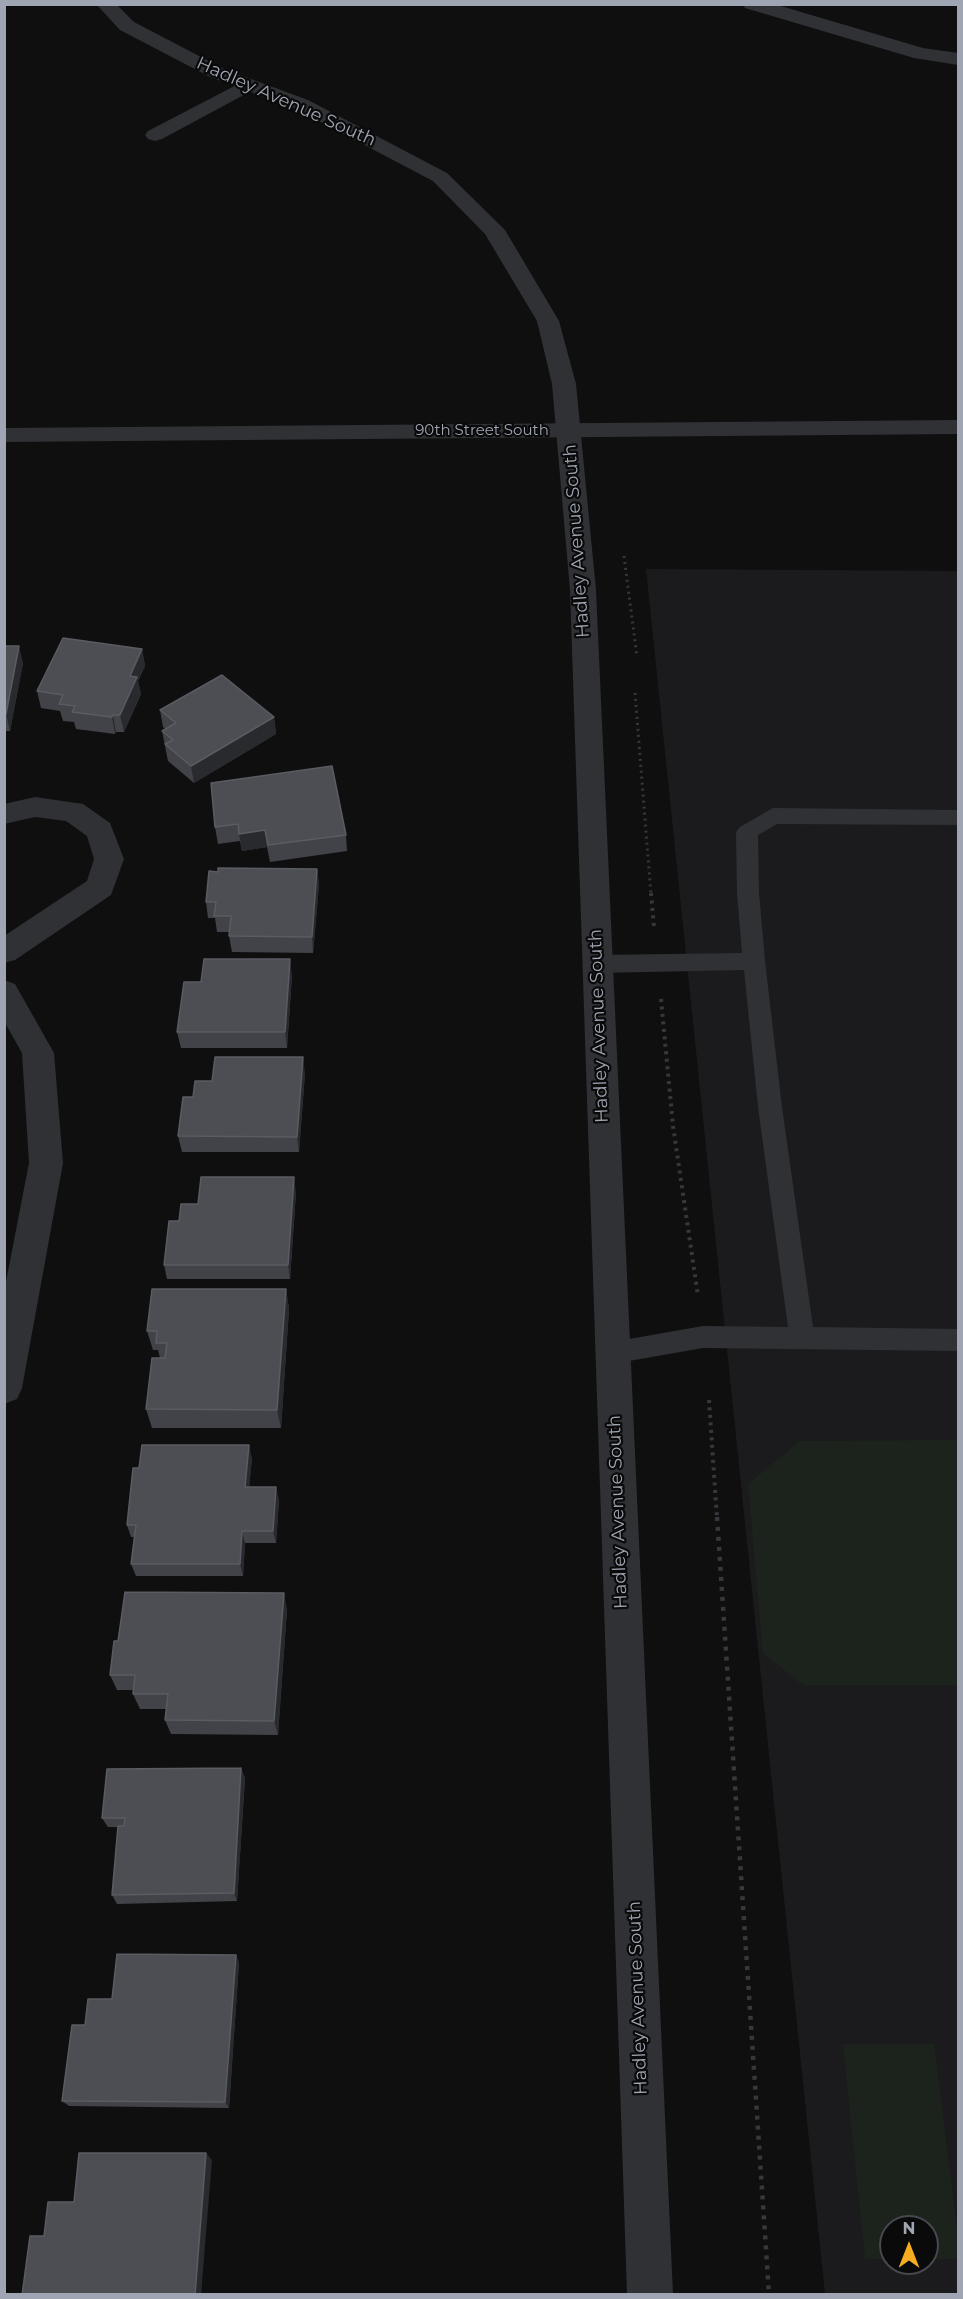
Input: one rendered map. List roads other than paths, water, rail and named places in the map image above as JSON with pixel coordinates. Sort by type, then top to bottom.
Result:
[{"type":"street","name":"Hadley Avenue South","points":[[105,4],[128,26],[217,73],[311,109],[440,177],[494,230],[548,321],[564,384],[583,590],[650,2295]]},
{"type":"street","points":[[752,4],[921,54],[958,59]]},
{"type":"street","points":[[155,135],[248,85]]},
{"type":"street","name":"90th Street South","points":[[4,435],[958,427]]},
{"type":"street","points":[[4,814],[35,807],[73,811],[100,830],[109,859],[100,887],[4,952]]},
{"type":"street","points":[[4,992],[38,1053],[46,1163],[4,1388]]},
{"type":"lane","points":[[802,1338],[770,1107],[754,961],[748,893],[747,832],[773,816],[958,817]]},
{"type":"lane","points":[[596,964],[754,961]]},
{"type":"lane","points":[[612,1353],[703,1337],[958,1340]]}]
